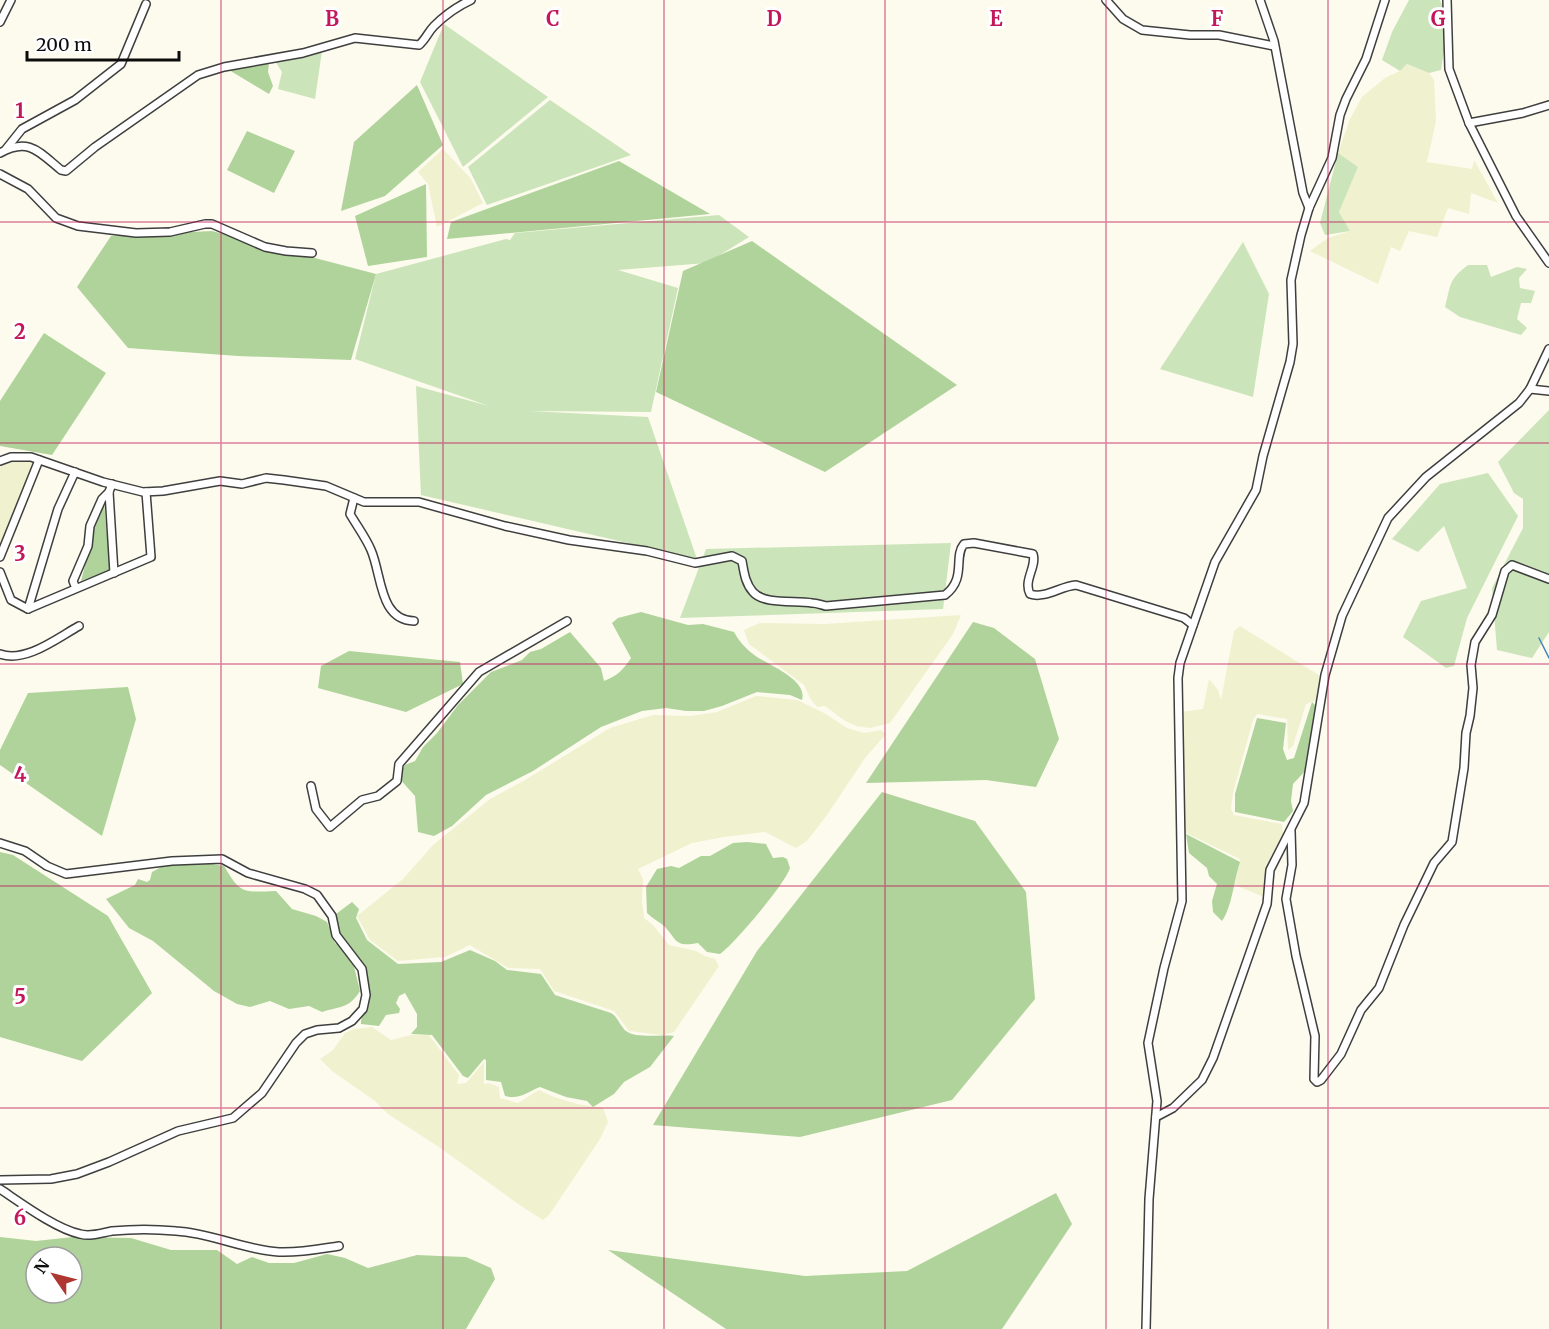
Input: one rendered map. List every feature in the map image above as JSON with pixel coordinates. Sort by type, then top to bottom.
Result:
[{"type":"street","points":[[0,22],[11,0]]},
{"type":"street","points":[[2,152],[24,145],[34,148],[61,170],[66,171],[95,147],[198,75],[224,67],[303,53],[355,38],[419,45],[428,37],[434,26],[462,4],[471,0]]},
{"type":"street","points":[[1106,0],[1124,19],[1142,30],[1190,35],[1219,35],[1274,46]]},
{"type":"street","points":[[1260,0],[1272,35],[1303,193],[1309,208]]},
{"type":"street","points":[[1146,1329],[1148,1210],[1156,1117],[1156,1087],[1148,1043],[1164,968],[1182,901],[1178,678],[1180,663],[1215,562],[1256,490],[1263,456],[1290,362],[1293,344],[1291,280],[1309,208],[1332,158],[1343,107],[1366,59],[1384,0]]},
{"type":"street","points":[[1447,0],[1449,69],[1469,123],[1516,216],[1549,263]]},
{"type":"street","points":[[2,152],[22,129],[75,100],[121,64],[146,4]]},
{"type":"street","points":[[1469,123],[1523,113],[1549,105]]},
{"type":"street","points":[[0,174],[28,189],[56,218],[78,226],[136,233],[170,232],[212,224],[266,247],[286,251],[312,252]]},
{"type":"street","points":[[1156,1117],[1173,1108],[1202,1080],[1213,1058],[1267,904],[1270,870],[1304,804],[1325,675],[1342,616],[1389,518],[1426,477],[1519,403],[1530,389],[1549,349]]},
{"type":"street","points":[[1530,389],[1549,391]]},
{"type":"street","points":[[0,461],[12,457],[31,457],[112,484],[146,492],[220,481],[242,483],[266,477],[326,486],[354,498],[372,502],[419,502],[505,526],[569,540],[647,551],[695,563],[732,556],[742,561],[748,585],[759,597],[826,606],[945,595],[955,583],[958,574],[960,548],[964,544],[974,543],[1033,554],[1035,557],[1028,584],[1030,594],[1044,595],[1065,586],[1076,585],[1184,618],[1193,626]]},
{"type":"street","points":[[0,557],[39,460]]},
{"type":"street","points":[[27,609],[58,509],[75,472]]},
{"type":"street","points":[[112,484],[109,492],[114,573]]},
{"type":"street","points":[[75,586],[73,581],[88,546],[90,526],[102,499],[109,492]]},
{"type":"street","points":[[27,609],[151,557],[146,492]]},
{"type":"street","points":[[354,498],[350,514],[371,550],[388,608],[406,621],[414,621]]},
{"type":"street","points":[[1291,829],[1292,865],[1286,899],[1296,956],[1315,1036],[1314,1079],[1317,1082],[1322,1080],[1341,1054],[1361,1010],[1379,988],[1404,925],[1434,863],[1452,842],[1470,717],[1473,688],[1471,665],[1475,642],[1492,615],[1505,572],[1512,565],[1549,579]]},
{"type":"street","points":[[0,572],[11,600],[27,609]]},
{"type":"street","points":[[311,786],[316,809],[330,827],[362,800],[378,796],[397,781],[399,764],[479,672],[567,621]]},
{"type":"street","points":[[0,654],[8,657],[33,651],[79,626]]},
{"type":"street","points":[[0,843],[25,850],[47,866],[66,874],[172,861],[222,859],[248,873],[305,889],[316,895],[332,916],[336,935],[362,969],[366,995],[363,1009],[352,1021],[339,1028],[317,1030],[305,1034],[296,1043],[262,1093],[233,1118],[178,1131],[76,1174],[51,1179],[0,1180]]},
{"type":"street","points":[[0,1189],[77,1234],[95,1235],[111,1231],[199,1233],[250,1248],[280,1252],[310,1251],[339,1246]]},
{"type":"green space","points":[[1409,0],[1440,0],[1446,26],[1441,70],[1429,73],[1407,64],[1400,71],[1382,60],[1392,32]]},
{"type":"green space","points":[[444,24],[548,97],[463,167],[420,82]]},
{"type":"green space","points":[[322,51],[315,99],[278,89],[282,72],[275,61]]},
{"type":"green space","points":[[269,62],[268,72],[273,86],[269,94],[224,67]]},
{"type":"green space","points":[[1407,64],[1429,73],[1434,80],[1436,121],[1427,162],[1472,169],[1474,160],[1498,203],[1471,193],[1469,214],[1448,208],[1437,237],[1409,231],[1400,251],[1391,247],[1378,284],[1310,251],[1328,238],[1350,231],[1339,212],[1358,167],[1338,153],[1350,119],[1362,97]]},
{"type":"green space","points":[[417,85],[443,145],[385,196],[341,211],[354,142]]},
{"type":"green space","points":[[550,100],[631,155],[487,205],[468,167]]},
{"type":"green space","points":[[247,131],[295,151],[274,193],[227,170]]},
{"type":"green space","points":[[443,149],[471,179],[483,203],[437,227],[428,184],[418,172]]},
{"type":"green space","points":[[1338,153],[1358,167],[1339,212],[1350,231],[1325,235],[1320,223]]},
{"type":"green space","points":[[619,161],[710,214],[447,239],[451,222]]},
{"type":"green space","points":[[426,184],[427,257],[368,266],[355,216]]},
{"type":"green space","points":[[719,215],[749,237],[707,263],[618,270],[678,288],[651,412],[530,411],[648,417],[697,559],[421,495],[416,386],[489,406],[355,359],[376,274],[506,239],[510,240],[515,233]]},
{"type":"green space","points":[[212,231],[376,274],[351,360],[238,356],[128,348],[77,287],[111,236]]},
{"type":"green space","points":[[752,241],[957,385],[825,472],[656,392],[683,271]]},
{"type":"green space","points":[[1243,242],[1269,294],[1253,397],[1160,369]]},
{"type":"green space","points":[[1468,265],[1487,265],[1491,277],[1517,267],[1527,269],[1519,278],[1520,288],[1535,291],[1531,303],[1521,303],[1517,319],[1527,328],[1521,335],[1460,317],[1445,307],[1454,279]]},
{"type":"green space","points":[[44,333],[106,373],[52,455],[0,446],[0,401]]},
{"type":"green space","points":[[1549,410],[1549,632],[1532,658],[1497,650],[1492,588],[1523,528],[1523,499],[1514,493],[1498,462]]},
{"type":"green space","points":[[10,460],[36,461],[0,548],[0,464]]},
{"type":"green space","points":[[1488,473],[1518,516],[1467,618],[1454,666],[1446,668],[1403,637],[1421,601],[1467,588],[1444,526],[1418,552],[1392,539],[1440,484]]},
{"type":"green space","points":[[104,501],[110,570],[81,581],[98,514]]},
{"type":"green space","points":[[951,543],[943,609],[680,618],[706,549]]},
{"type":"green space","points":[[641,612],[688,625],[703,624],[734,632],[750,652],[793,679],[802,692],[802,700],[790,695],[757,692],[704,711],[666,708],[642,711],[601,727],[533,771],[486,795],[452,826],[434,836],[418,832],[415,796],[398,777],[405,765],[415,761],[423,747],[458,705],[491,672],[522,660],[530,652],[541,649],[570,632],[601,668],[604,681],[619,672],[631,658],[612,623],[618,618]]},
{"type":"green space","points":[[961,615],[953,634],[890,723],[870,728],[856,726],[845,721],[825,706],[817,707],[804,685],[749,644],[744,630],[760,623],[825,624]]},
{"type":"green space","points":[[973,622],[994,628],[1035,659],[1059,739],[1036,787],[986,780],[866,783]]},
{"type":"green space","points":[[1240,626],[1322,677],[1317,700],[1306,704],[1293,746],[1288,750],[1287,719],[1257,714],[1253,720],[1233,793],[1231,809],[1234,815],[1282,824],[1283,837],[1267,869],[1264,897],[1235,885],[1240,859],[1184,832],[1181,712],[1203,709],[1209,679],[1218,690],[1221,700],[1234,631]]},
{"type":"green space","points":[[349,651],[460,662],[463,684],[406,712],[318,688],[321,666]]},
{"type":"green space","points":[[128,687],[136,719],[102,836],[0,765],[0,750],[28,693]]},
{"type":"green space","points":[[756,696],[797,700],[824,713],[847,728],[864,733],[881,730],[886,734],[865,758],[807,841],[796,848],[765,832],[724,837],[692,843],[638,869],[643,879],[644,918],[653,925],[669,945],[696,951],[715,959],[719,966],[674,1032],[662,1035],[629,1031],[614,1011],[554,991],[540,969],[508,968],[470,945],[445,957],[398,961],[370,940],[357,916],[403,879],[433,845],[490,799],[610,728],[653,715],[690,716],[717,712]]},
{"type":"green space","points":[[1312,702],[1317,707],[1307,769],[1293,784],[1291,801],[1293,811],[1284,822],[1235,812],[1235,794],[1257,718],[1286,723],[1283,749],[1287,760],[1294,758]]},
{"type":"green space","points":[[882,792],[975,821],[1026,892],[1035,999],[952,1100],[800,1137],[653,1125],[757,951]]},
{"type":"green space","points":[[1186,834],[1240,862],[1231,901],[1222,921],[1213,912],[1212,901],[1217,884],[1209,876],[1207,868],[1189,853]]},
{"type":"green space","points":[[733,843],[766,844],[773,858],[787,859],[790,868],[759,913],[720,954],[707,952],[698,943],[684,944],[676,941],[663,925],[647,913],[646,887],[657,869],[671,866],[679,868],[701,856],[710,856]]},
{"type":"green space","points":[[0,852],[13,855],[108,916],[152,993],[82,1061],[0,1037]]},
{"type":"green space","points":[[182,863],[224,866],[239,887],[244,890],[276,891],[292,909],[327,922],[335,943],[351,954],[360,991],[356,997],[344,1006],[322,1012],[309,1006],[289,1009],[270,1001],[250,1007],[237,1004],[214,991],[153,941],[129,928],[106,899],[135,885],[138,879],[147,882],[152,872],[165,865]]},
{"type":"green space","points":[[352,902],[359,909],[356,918],[367,940],[398,964],[441,962],[470,950],[495,961],[507,970],[541,974],[555,995],[611,1013],[630,1033],[643,1036],[674,1036],[650,1067],[624,1082],[614,1094],[593,1107],[587,1101],[566,1097],[540,1087],[519,1096],[505,1096],[501,1082],[486,1080],[486,1060],[484,1059],[468,1078],[463,1076],[432,1035],[411,1034],[417,1027],[417,1014],[405,993],[399,996],[396,1003],[400,1009],[399,1013],[386,1015],[379,1026],[361,1024],[370,992],[362,973],[343,945],[336,925],[336,914]]},
{"type":"green space","points":[[372,1027],[391,1040],[411,1035],[429,1035],[459,1075],[457,1084],[466,1083],[484,1062],[484,1084],[489,1083],[499,1087],[500,1098],[518,1103],[539,1090],[577,1104],[603,1108],[608,1122],[600,1139],[549,1215],[543,1220],[521,1206],[439,1147],[388,1114],[375,1101],[332,1071],[320,1059],[333,1050],[345,1033],[354,1029]]},
{"type":"green space","points":[[1056,1193],[1072,1224],[1002,1329],[726,1329],[608,1250],[805,1276],[907,1271]]},
{"type":"green space","points":[[0,1237],[36,1241],[73,1237],[131,1238],[171,1250],[217,1250],[237,1264],[252,1257],[269,1263],[294,1263],[327,1254],[345,1258],[368,1268],[417,1255],[466,1257],[491,1268],[495,1279],[466,1329],[0,1329]]},
{"type":"waterway","points":[[1539,638],[1549,658]]}]
